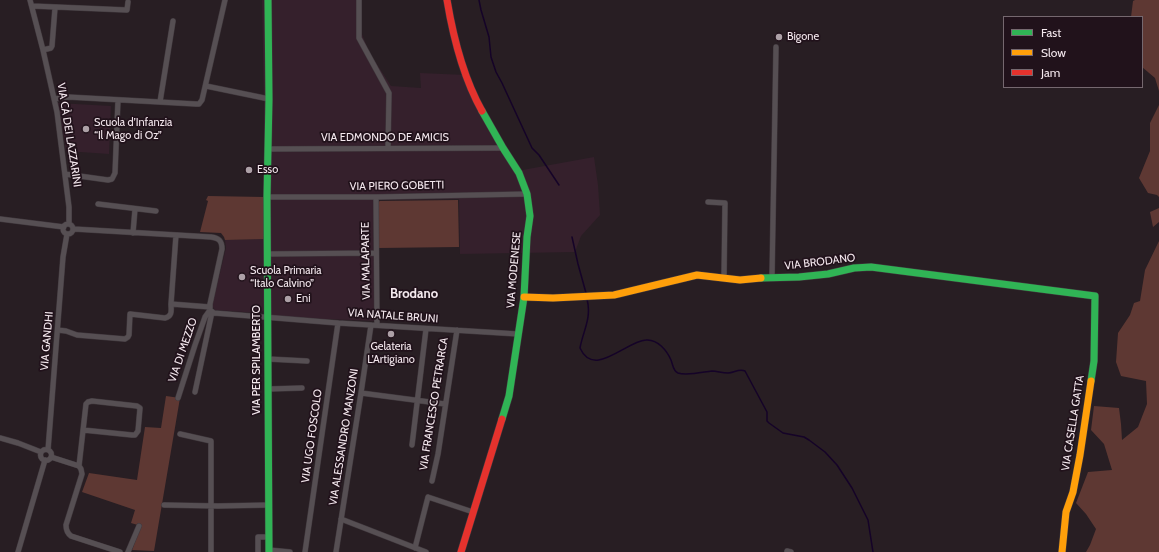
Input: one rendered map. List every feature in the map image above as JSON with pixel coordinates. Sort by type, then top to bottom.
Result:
[{"type":"street","name":"VIA CÀ DEI LAZZARINI","points":[[30,0],[54,98],[65,174],[69,208],[69,224]]},
{"type":"street","points":[[54,98],[68,97],[199,104],[202,100],[206,86],[225,0]]},
{"type":"street","name":"VIA PER SPILAMBERTO","points":[[268,0],[269,99],[267,197],[269,551]]},
{"type":"street","points":[[359,0],[359,38],[389,93],[388,148]]},
{"type":"street","name":"VIA MODENESE","points":[[447,0],[451,23],[464,69],[478,104],[518,173],[527,194],[530,216],[527,237],[524,297],[509,396],[461,552]]},
{"type":"street","points":[[32,6],[128,10],[128,2]]},
{"type":"street","points":[[43,50],[51,48],[53,43],[55,8]]},
{"type":"street","points":[[160,102],[173,21]]},
{"type":"street","points":[[772,277],[776,48]]},
{"type":"street","points":[[206,86],[269,99]]},
{"type":"street","points":[[65,174],[105,180],[114,178],[118,100]]},
{"type":"street","name":"VIA EDMONDO DE AMICIS","points":[[268,149],[503,148]]},
{"type":"street","name":"VIA PIERO GOBETTI","points":[[267,197],[376,197],[527,194]]},
{"type":"street","name":"VIA MALAPARTE","points":[[376,197],[377,325]]},
{"type":"street","points":[[708,202],[725,203],[724,277]]},
{"type":"street","points":[[98,204],[156,211]]},
{"type":"street","points":[[133,233],[135,209]]},
{"type":"street","points":[[0,219],[64,227],[66,224],[69,224],[72,225],[74,229],[215,237],[220,240],[222,249],[195,392]]},
{"type":"street","points":[[64,227],[64,232],[67,234],[71,233],[74,229]]},
{"type":"street","name":"VIA GANDHI","points":[[48,450],[63,257],[67,234]]},
{"type":"street","points":[[58,330],[66,330],[77,335],[125,339],[130,335],[130,314],[166,318],[170,316],[176,235]]},
{"type":"street","points":[[268,254],[376,253]]},
{"type":"street","name":"VIA BRODANO","points":[[524,297],[586,297],[614,295],[697,275],[740,280],[772,277],[799,277],[828,274],[854,268],[871,267],[1094,296]]},
{"type":"street","name":"VIA CASELLA GATTA","points":[[1062,552],[1066,512],[1073,492],[1080,455],[1094,361],[1094,296]]},
{"type":"street","name":"VIA NATALE BRUNI","points":[[171,304],[211,310],[222,314],[268,318],[518,334]]},
{"type":"street","name":"VIA DI MEZZO","points":[[178,398],[205,317],[211,310]]},
{"type":"street","name":"VIA UGO FOSCOLO","points":[[305,552],[338,323]]},
{"type":"street","name":"VIA ALESSANDRO MANZONI","points":[[336,552],[371,325]]},
{"type":"street","points":[[412,445],[426,329]]},
{"type":"street","name":"VIA FRANCESCO PETRARCA","points":[[432,481],[438,454],[457,330]]},
{"type":"street","points":[[268,359],[307,361]]},
{"type":"street","points":[[268,389],[302,388]]},
{"type":"street","points":[[361,393],[445,404]]},
{"type":"street","points":[[83,430],[135,435],[138,432],[140,408],[137,406],[90,401],[86,404],[83,430],[79,466],[82,474],[66,525],[66,532],[71,536],[120,552]]},
{"type":"street","points":[[180,434],[211,441],[211,552]]},
{"type":"street","points":[[0,438],[42,452],[44,450],[48,450],[51,452],[51,457]]},
{"type":"street","points":[[42,452],[41,456],[45,460]]},
{"type":"street","points":[[51,457],[79,466]]},
{"type":"street","points":[[45,460],[49,460],[51,457]]},
{"type":"street","points":[[18,552],[45,460]]},
{"type":"street","points":[[415,548],[428,497],[473,512]]},
{"type":"street","points":[[164,505],[269,505]]},
{"type":"street","points":[[341,519],[426,552]]},
{"type":"street","points":[[128,552],[139,526]]},
{"type":"street","points":[[258,552],[258,537],[269,537]]},
{"type":"street","points":[[269,551],[290,552]]},
{"type":"shaded area","points":[[262,0],[358,0],[360,29],[369,52],[391,86],[421,88],[420,73],[466,75],[517,171],[594,157],[600,215],[581,236],[575,252],[460,254],[459,199],[378,200],[379,321],[268,317]]},
{"type":"shaded area","points":[[1159,0],[1159,91],[1155,78],[1143,68],[1143,16],[1131,16],[1133,1]]},
{"type":"shaded area","name":"Scuola d’Infanzia “Il Mago di Oz”","points":[[58,103],[111,106],[109,154],[66,151]]},
{"type":"shaded area","points":[[1159,105],[1159,197],[1148,193],[1139,178],[1150,151],[1150,123]]},
{"type":"shaded area","points":[[208,196],[264,197],[265,239],[225,240],[221,233],[200,232]]},
{"type":"shaded area","points":[[458,200],[459,247],[379,248],[378,202]]},
{"type":"shaded area","points":[[1159,208],[1159,222],[1153,227],[1150,212]]},
{"type":"shaded area","name":"Scuola Primaria “Italo Calvino”","points":[[265,239],[265,310],[259,313],[215,310],[212,306],[226,248],[225,240]]},
{"type":"shaded area","points":[[1159,241],[1159,552],[1086,552],[1096,529],[1086,514],[1076,503],[1088,472],[1112,470],[1104,444],[1091,430],[1094,406],[1119,408],[1122,440],[1138,427],[1147,404],[1146,381],[1121,376],[1116,362],[1118,333],[1130,315],[1134,303],[1140,301],[1145,270]]},
{"type":"shaded area","points":[[166,396],[180,398],[154,551],[132,550],[141,526],[131,523],[135,510],[82,492],[89,473],[137,480],[145,427],[161,428]]},
{"type":"waterway","points":[[479,0],[489,37],[491,57],[496,72],[532,148],[539,155],[559,185]]},
{"type":"waterway","points":[[572,237],[586,293]]},
{"type":"waterway","points":[[587,299],[588,318],[580,348],[586,357],[593,360],[602,359],[638,342],[650,340],[654,341],[664,349],[671,360],[674,369],[678,373],[690,374],[712,371],[728,373],[741,370],[745,371],[767,412],[767,421],[783,433],[804,437],[809,440],[825,452],[837,465],[852,488],[868,520],[873,552]]},
{"type":"traffic: fast","points":[[268,0],[269,99],[267,197],[269,552]]},
{"type":"traffic: fast","points":[[482,111],[519,173],[527,194],[530,216],[527,237],[524,297],[509,396],[502,419]]},
{"type":"traffic: fast","points":[[761,278],[799,277],[828,274],[854,268],[871,267],[1095,296],[1094,361],[1091,381]]},
{"type":"traffic: slow","points":[[524,297],[553,298],[614,295],[697,275],[740,280],[761,278]]},
{"type":"traffic: slow","points":[[1062,552],[1066,512],[1073,492],[1091,381]]},
{"type":"traffic: jam","points":[[447,0],[452,28],[460,57],[470,85],[482,111]]},
{"type":"traffic: jam","points":[[461,552],[502,419]]},
{"type":"place","name":"Bigone","points":[[779,37]]},
{"type":"place","name":"Scuola d’Infanzia “Il Mago di Oz”","points":[[86,129]]},
{"type":"place","name":"Esso","points":[[249,170]]},
{"type":"place","name":"Scuola Primaria “Italo Calvino”","points":[[242,277]]},
{"type":"place","name":"Eni","points":[[288,299]]},
{"type":"place","name":"Gelateria L'Artigiano","points":[[391,334]]},
{"type":"district","name":"Brodano","points":[[414,294]]}]
